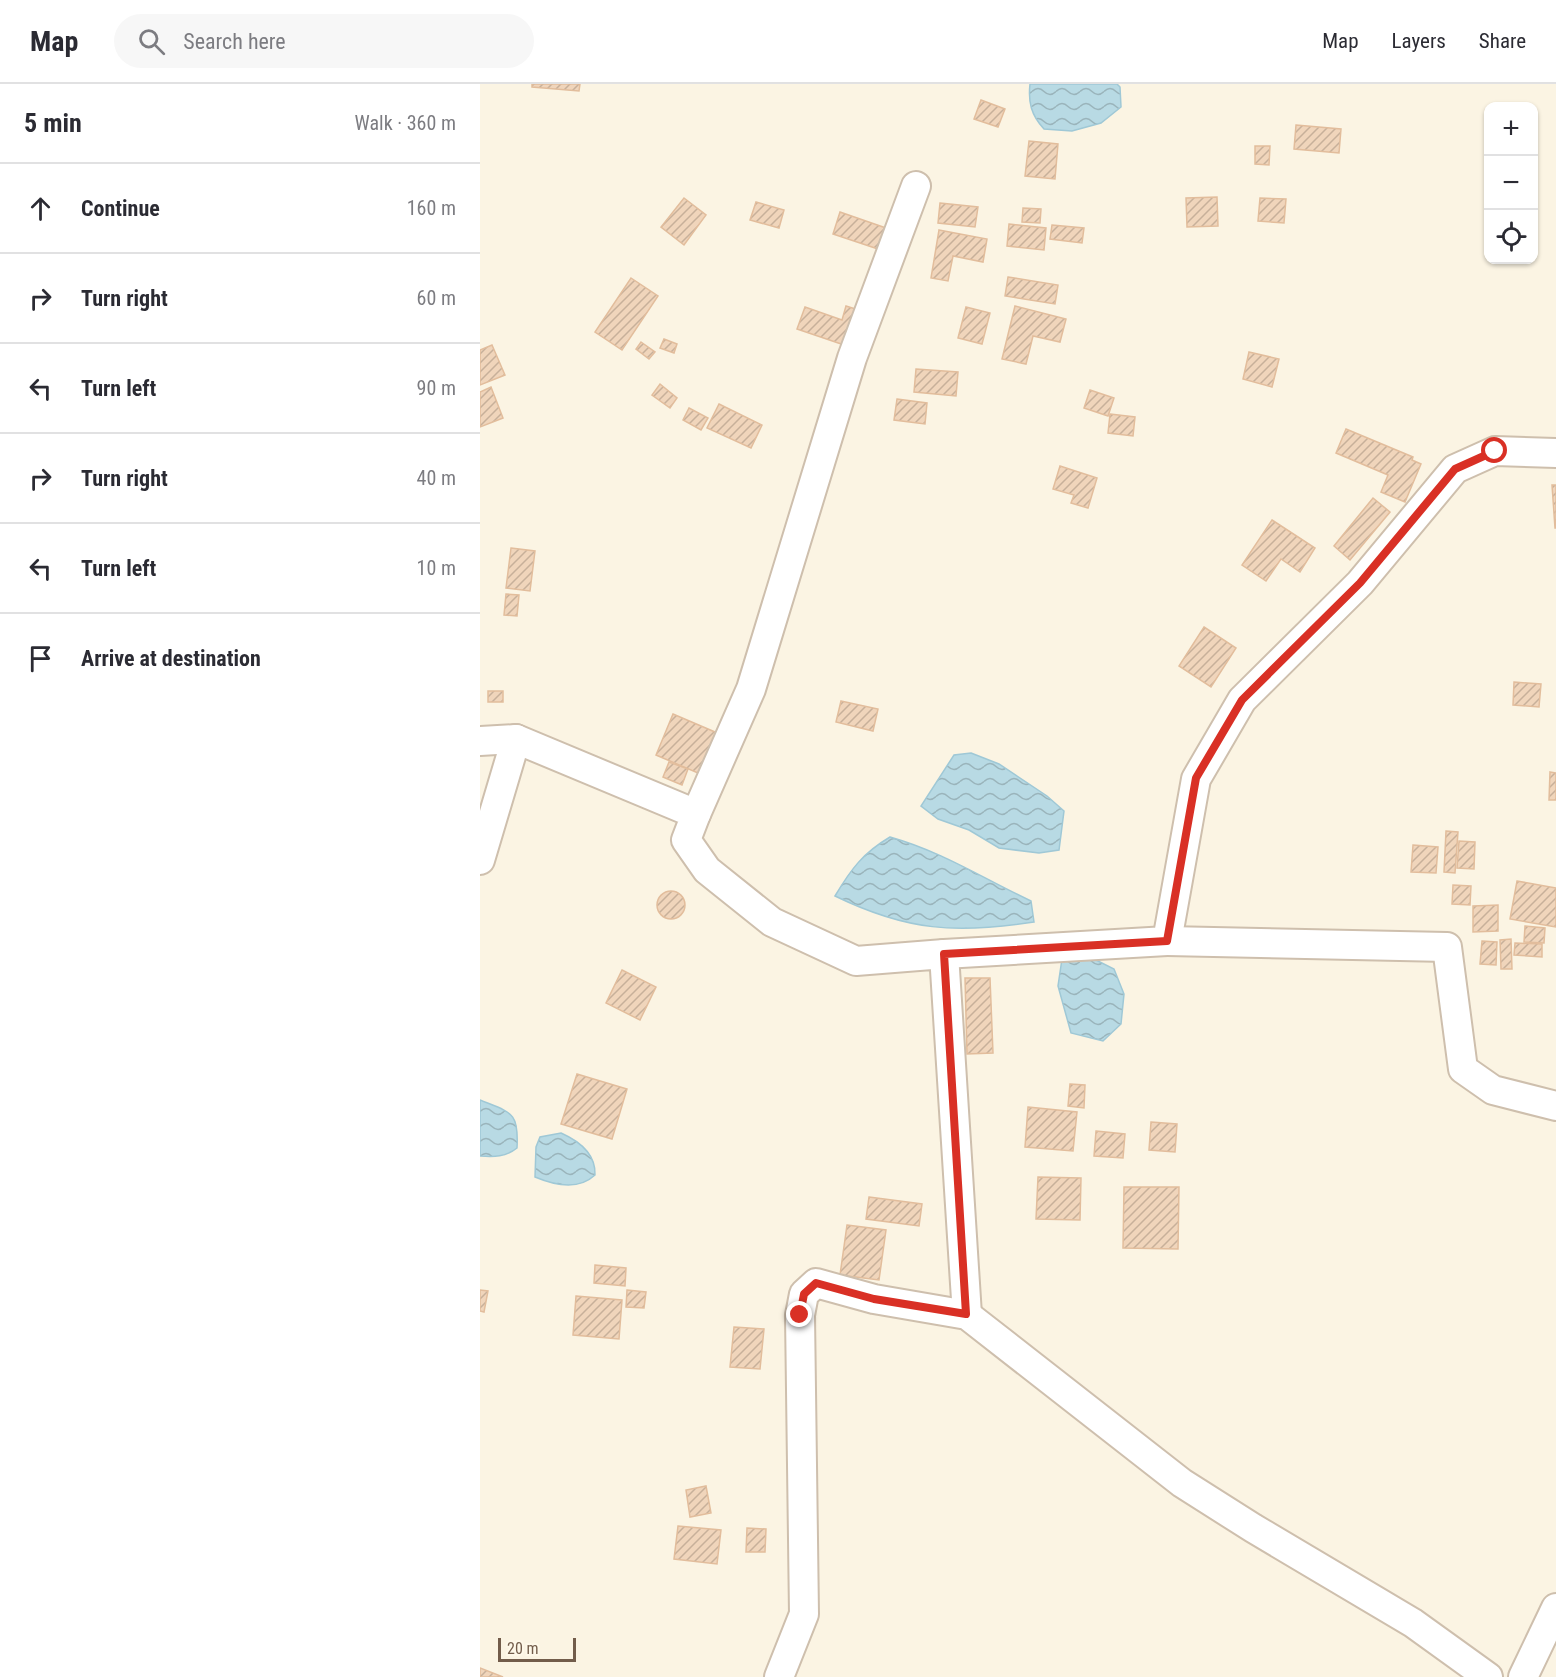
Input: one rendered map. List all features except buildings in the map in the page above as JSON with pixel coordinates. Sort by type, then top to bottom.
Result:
[{"type":"street","points":[[916,186],[852,358],[751,689],[686,840],[707,870],[772,922],[856,961],[1167,941],[1447,947],[1463,1070],[1493,1090],[1556,1106]]},
{"type":"street","points":[[1167,941],[1196,778],[1242,700],[1360,583],[1455,469],[1495,451],[1556,453]]},
{"type":"street","points":[[480,741],[516,739],[696,814]]},
{"type":"street","points":[[480,860],[516,739]]},
{"type":"street","points":[[944,954],[966,1314]]},
{"type":"street","points":[[778,1677],[804,1614],[800,1315],[804,1294],[816,1283],[874,1299],[966,1314],[1182,1483],[1413,1623],[1488,1677]]},
{"type":"street","points":[[1523,1677],[1556,1608]]},
{"type":"water","points":[[1030,84],[1117,84],[1120,87],[1121,107],[1101,123],[1072,131],[1044,129],[1031,108]]},
{"type":"water","points":[[971,753],[999,764],[1047,796],[1064,811],[1059,850],[1039,853],[999,848],[969,830],[938,819],[921,806],[954,755]]},
{"type":"water","points":[[890,837],[928,850],[1031,901],[1034,922],[980,928],[932,927],[886,917],[835,896],[858,862]]},
{"type":"water","points":[[1092,958],[1114,969],[1124,994],[1121,1024],[1103,1041],[1071,1033],[1058,986],[1062,959]]},
{"type":"water","points":[[480,1100],[506,1111],[515,1120],[517,1148],[513,1151],[500,1156],[480,1156]]},
{"type":"water","points":[[561,1133],[580,1144],[593,1160],[595,1175],[588,1180],[566,1185],[535,1177],[536,1147],[540,1137]]},
{"type":"route","points":[[800,1315],[804,1294],[816,1283],[874,1299],[966,1314],[944,954],[1167,941],[1196,778],[1242,700],[1360,583],[1455,469],[1495,451]]}]
